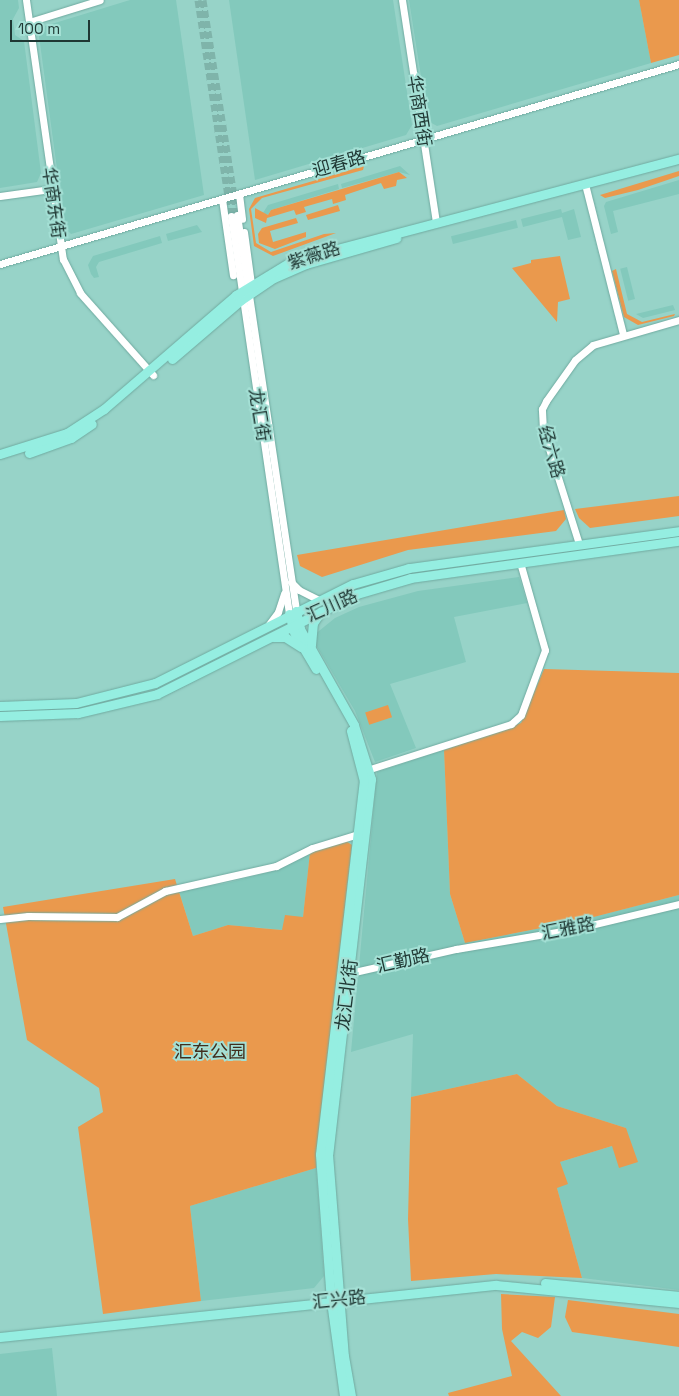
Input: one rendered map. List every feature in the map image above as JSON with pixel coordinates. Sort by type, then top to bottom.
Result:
[{"type":"main road","name":"紫薇路","points":[[244,293],[306,264],[679,159]]},
{"type":"main road","name":"紫薇路","points":[[0,460],[71,438],[151,373],[244,293],[308,256],[436,222],[679,164]]},
{"type":"main road","name":"紫薇路","points":[[0,454],[67,433],[104,409],[151,373]]},
{"type":"main road","name":"汇川路","points":[[0,706],[76,703],[155,683],[293,612],[353,584],[409,568],[679,531]]},
{"type":"main road","name":"汇川路","points":[[0,716],[78,713],[157,694],[321,610],[357,594],[411,578],[679,541]]},
{"type":"main road","points":[[309,651],[313,622],[321,610]]},
{"type":"main road","name":"龙汇北街","points":[[293,612],[294,623],[356,744],[364,781],[320,1154],[344,1396]]},
{"type":"main road","points":[[268,638],[286,637],[309,651]]},
{"type":"main road","name":"龙汇北街","points":[[309,651],[354,725],[370,769],[368,809],[328,1154],[335,1298],[351,1396]]},
{"type":"main road","points":[[0,1332],[496,1280],[578,1284],[679,1296]]},
{"type":"main road","name":"汇兴路","points":[[0,1337],[335,1298],[496,1285],[679,1303]]},
{"type":"street","name":"华商东街","points":[[26,0],[59,247],[69,275],[80,293],[151,373]]},
{"type":"street","points":[[29,22],[100,0]]},
{"type":"street","name":"华商西街","points":[[402,0],[436,222]]},
{"type":"street","name":"迎春路","points":[[0,264],[679,64]]},
{"type":"street","points":[[585,186],[623,334]]},
{"type":"street","points":[[0,196],[51,189]]},
{"type":"street","points":[[238,194],[244,293]]},
{"type":"street","points":[[222,199],[244,293]]},
{"type":"street","name":"龙汇街","points":[[234,215],[244,293],[293,612]]},
{"type":"street","name":"经六路","points":[[579,544],[543,430],[542,409],[554,388],[580,354],[600,341],[679,320]]},
{"type":"street","points":[[370,769],[511,724],[521,715],[545,650],[520,562]]},
{"type":"street","points":[[269,624],[283,600],[288,583],[319,600]]},
{"type":"street","points":[[0,919],[20,916],[117,917],[165,890],[276,866],[312,848],[358,834]]},
{"type":"street","name":"汇雅路","points":[[456,950],[574,929],[679,904]]},
{"type":"street","name":"汇勤路","points":[[350,973],[456,950]]},
{"type":"shaded area","points":[[0,0],[18,0],[19,8],[13,19],[15,35],[24,41],[41,173],[37,182],[0,188]]},
{"type":"shaded area","points":[[130,0],[176,0],[204,195],[71,234],[65,228],[39,36],[45,26]]},
{"type":"shaded area","points":[[229,0],[393,0],[412,125],[406,135],[255,180]]},
{"type":"shaded area","points":[[409,0],[639,0],[651,63],[437,126],[428,121]]},
{"type":"shaded area","points":[[400,166],[410,175],[399,172],[342,188],[341,184]]},
{"type":"shaded area","points":[[679,180],[679,194],[613,211],[618,232],[611,234],[604,206],[606,202]]},
{"type":"shaded area","points":[[338,184],[339,189],[271,210],[268,215],[263,213],[268,205]]},
{"type":"shaded area","points":[[561,209],[562,213],[574,209],[581,237],[568,240],[562,217],[523,227],[521,219]]},
{"type":"shaded area","points":[[516,220],[518,228],[453,244],[451,236]]},
{"type":"shaded area","points":[[197,225],[202,232],[168,241],[166,234]]},
{"type":"shaded area","points":[[160,236],[162,243],[99,262],[96,267],[99,277],[94,278],[91,274],[88,265],[93,256]]},
{"type":"shaded area","points":[[627,267],[635,299],[628,301],[620,269]]},
{"type":"shaded area","points":[[673,305],[675,310],[643,318],[636,314]]},
{"type":"shaded area","points":[[519,577],[527,603],[454,617],[466,662],[390,684],[416,748],[375,762],[355,711],[313,640],[314,635],[335,618],[359,607],[418,591]]},
{"type":"shaded area","points":[[444,750],[450,894],[465,943],[581,920],[679,895],[679,1290],[582,1278],[557,1188],[560,1162],[612,1146],[626,1128],[557,1106],[517,1074],[411,1097],[413,1034],[351,1052],[377,772]]},
{"type":"shaded area","points":[[310,852],[303,917],[283,930],[228,925],[193,936],[179,891],[227,883],[277,870]]},
{"type":"shaded area","points":[[316,1168],[324,1276],[314,1288],[201,1301],[190,1206]]},
{"type":"shaded area","points":[[52,1348],[57,1396],[0,1396],[0,1354]]},
{"type":"green space","points":[[639,0],[679,0],[679,55],[651,63]]},
{"type":"green space","points":[[364,166],[363,170],[262,198],[251,209],[256,243],[271,252],[324,234],[336,233],[273,256],[254,246],[249,209],[255,198]]},
{"type":"green space","points":[[679,171],[679,176],[638,190],[605,198],[600,195]]},
{"type":"green space","points":[[399,172],[407,178],[397,180],[396,186],[384,189],[381,183],[345,195],[346,200],[333,204],[332,199],[304,207],[306,212],[296,215],[294,210],[267,218],[266,223],[255,218],[255,208],[268,215],[271,210]]},
{"type":"green space","points":[[338,205],[340,211],[308,220],[306,215]]},
{"type":"green space","points":[[296,218],[298,223],[270,231],[273,242],[306,232],[306,237],[275,249],[259,243],[258,234],[262,228]]},
{"type":"green space","points":[[560,256],[570,299],[558,302],[557,322],[512,268],[531,263],[531,260]]},
{"type":"green space","points":[[616,269],[627,314],[642,322],[675,314],[674,316],[638,325],[624,317],[612,271]]},
{"type":"green space","points":[[679,496],[679,516],[590,528],[579,518],[575,509]]},
{"type":"green space","points":[[564,510],[566,519],[556,531],[408,550],[322,577],[300,566],[297,555]]},
{"type":"green space","points":[[544,669],[679,673],[679,895],[582,920],[465,943],[450,894],[444,750],[521,723]]},
{"type":"green space","points":[[388,705],[392,717],[369,725],[365,712]]},
{"type":"green space","name":"汇东公园","points":[[346,841],[352,845],[316,1168],[190,1206],[201,1301],[103,1314],[78,1127],[103,1112],[99,1088],[27,1040],[3,907],[175,879],[193,936],[228,925],[282,930],[285,915],[303,917],[310,852]]},
{"type":"green space","points":[[517,1074],[557,1106],[626,1128],[638,1162],[619,1168],[612,1146],[560,1162],[568,1184],[557,1188],[582,1278],[496,1274],[411,1281],[408,1219],[411,1097]]},
{"type":"green space","points":[[501,1294],[555,1297],[551,1327],[538,1338],[522,1332],[511,1341],[561,1396],[449,1396],[448,1393],[512,1376],[502,1329]]},
{"type":"green space","points":[[568,1300],[679,1314],[679,1347],[572,1332],[565,1317]]},
{"type":"tunnel","points":[[198,0],[231,216]]},
{"type":"tunnel","points":[[203,0],[237,215]]}]
